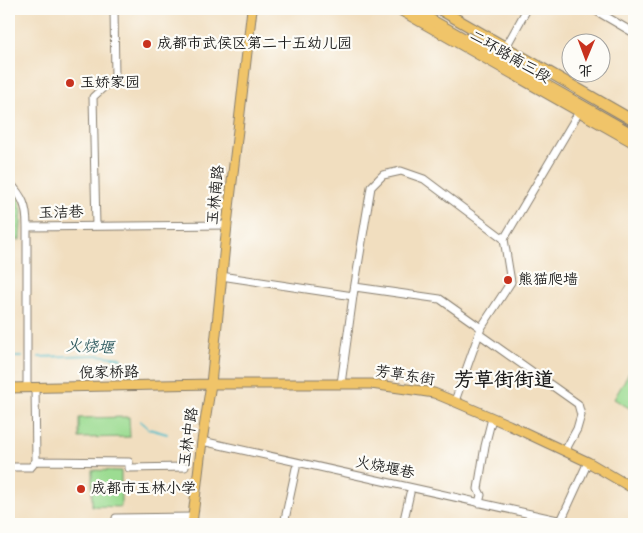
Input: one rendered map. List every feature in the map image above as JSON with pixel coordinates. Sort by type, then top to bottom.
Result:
[{"type":"highway","points":[[412,9],[634,135]]},
{"type":"highway","points":[[439,9],[634,120]]},
{"type":"main road","name":"玉林南路","points":[[211,384],[252,9]]},
{"type":"main road","name":"二环路南三段","points":[[398,9],[634,143]]},
{"type":"main road","name":"二环路南三段","points":[[443,9],[634,120]]},
{"type":"main road","name":"倪家桥路","points":[[9,388],[211,384]]},
{"type":"main road","name":"芳草东街","points":[[211,384],[371,384],[434,394],[455,401],[565,451],[634,489]]},
{"type":"main road","name":"玉林中路","points":[[192,521],[211,384]]},
{"type":"street","points":[[96,226],[93,97],[115,77],[114,9]]},
{"type":"street","points":[[507,45],[527,9]]},
{"type":"street","points":[[593,9],[634,33]]},
{"type":"street","points":[[455,401],[480,331],[511,282],[504,239],[578,112]]},
{"type":"street","points":[[341,384],[371,187],[383,175],[401,171],[424,179],[504,239]]},
{"type":"street","points":[[9,182],[26,207],[27,227]]},
{"type":"street","name":"玉洁巷","points":[[36,461],[31,388],[27,227],[227,225]]},
{"type":"street","points":[[222,276],[353,296]]},
{"type":"street","points":[[355,286],[440,299],[578,404],[581,415],[577,429],[565,451]]},
{"type":"street","points":[[479,503],[481,495],[478,489],[492,418]]},
{"type":"street","name":"火烧堰巷","points":[[202,441],[561,522]]},
{"type":"street","points":[[9,467],[31,467],[36,461],[129,462],[129,468],[185,467]]},
{"type":"street","points":[[561,522],[588,462]]},
{"type":"street","points":[[284,524],[296,468]]},
{"type":"street","points":[[403,524],[410,492]]},
{"type":"street","points":[[115,524],[116,518],[153,521],[192,521]]},
{"type":"green space","points":[[9,186],[18,196],[22,211],[20,240],[11,240]]},
{"type":"green space","points":[[634,364],[634,411],[614,399]]},
{"type":"green space","points":[[129,417],[130,437],[79,438],[79,418]]},
{"type":"green space","points":[[92,470],[121,471],[121,507],[92,506]]},
{"type":"waterway","name":"火烧堰","points":[[39,357],[97,355],[120,358],[132,375]]},
{"type":"waterway","name":"火烧堰","points":[[9,357],[22,357]]},
{"type":"waterway","name":"火烧堰","points":[[140,421],[149,429],[167,434]]},
{"type":"place","name":"成都市武侯区第二十五幼儿园","points":[[147,44]]},
{"type":"place","name":"玉娇家园","points":[[70,83]]},
{"type":"place","name":"熊猫爬墙","points":[[508,280]]},
{"type":"place","name":"成都市玉林小学","points":[[81,489]]},
{"type":"district","name":"芳草街街道","points":[[504,380]]}]
